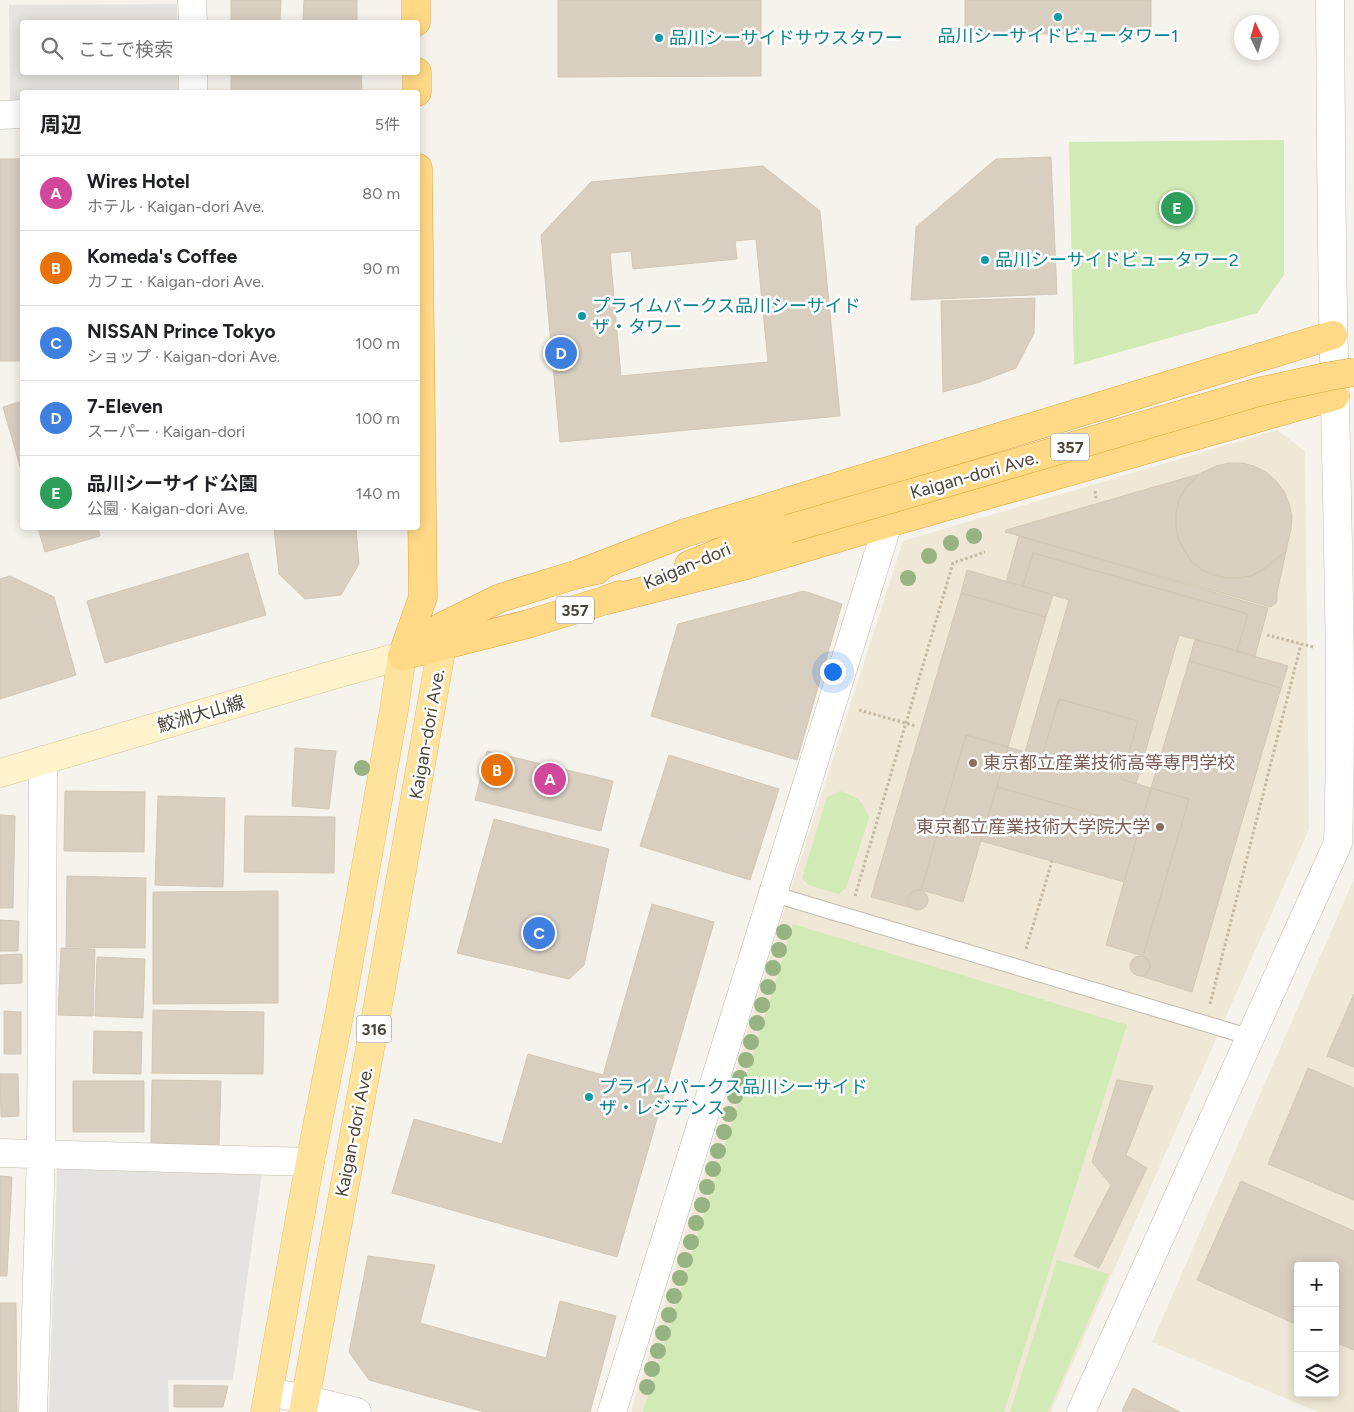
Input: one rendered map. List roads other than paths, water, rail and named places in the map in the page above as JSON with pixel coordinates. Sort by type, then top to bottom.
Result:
[{"type":"highway","points":[[416,0],[416,20]]},
{"type":"highway","points":[[417,75],[417,90]]},
{"type":"highway","points":[[578,574],[694,530],[1333,335]]},
{"type":"highway","points":[[402,656],[423,597],[420,340]]},
{"type":"highway","name":"Kaigan-dori Ave.","points":[[741,544],[1262,391],[1354,372]]},
{"type":"highway","points":[[603,601],[743,566],[1335,396]]},
{"type":"highway","name":"Kaigan-dori","points":[[402,656],[442,636],[500,598],[578,574],[741,544]]},
{"type":"highway","name":"Kaigan-dori","points":[[442,636],[528,624],[603,601],[741,544]]},
{"type":"highway","points":[[423,597],[442,636]]},
{"type":"main road","name":"Kaigan-dori Ave.","points":[[304,1405],[376,1016],[442,636]]},
{"type":"main road","name":"Kaigan-dori Ave.","points":[[267,1402],[310,1162],[342,1001],[402,656]]},
{"type":"main road","name":"鮫洲大山線","points":[[0,773],[402,656]]},
{"type":"street","points":[[192,0],[193,20]]},
{"type":"street","points":[[1082,1412],[1338,843],[1341,757],[1337,457],[1333,335],[1330,0]]},
{"type":"street","points":[[193,75],[193,90]]},
{"type":"street","points":[[0,114],[20,114]]},
{"type":"street","points":[[612,1412],[888,523]]},
{"type":"street","points":[[33,1412],[41,1154],[43,760]]},
{"type":"street","points":[[0,1153],[310,1162]]},
{"type":"street","points":[[267,1402],[357,1412]]},
{"type":"lane","points":[[773,894],[1250,1037]]},
{"type":"place","name":"品川シーサイドビュータワー1","points":[[1058,17]]},
{"type":"place","name":"品川シーサイドサウスタワー","points":[[659,38]]},
{"type":"place","name":"品川シーサイド公園","points":[[1177,208]]},
{"type":"place","name":"品川シーサイドビュータワー2","points":[[985,260]]},
{"type":"place","name":"プライムパークス品川シーサイド ザ・タワー","points":[[582,316]]},
{"type":"place","name":"7-Eleven","points":[[561,353]]},
{"type":"place","name":"東京都立産業技術高等専門学校","points":[[973,763]]},
{"type":"place","name":"Komeda's Coffee","points":[[497,770]]},
{"type":"place","name":"Wires Hotel","points":[[550,779]]},
{"type":"place","name":"東京都立産業技術大学院大学","points":[[1160,827]]},
{"type":"place","name":"NISSAN Prince Tokyo","points":[[539,933]]},
{"type":"place","name":"プライムパークス品川シーサイド ザ・レジデンス","points":[[589,1097]]}]
